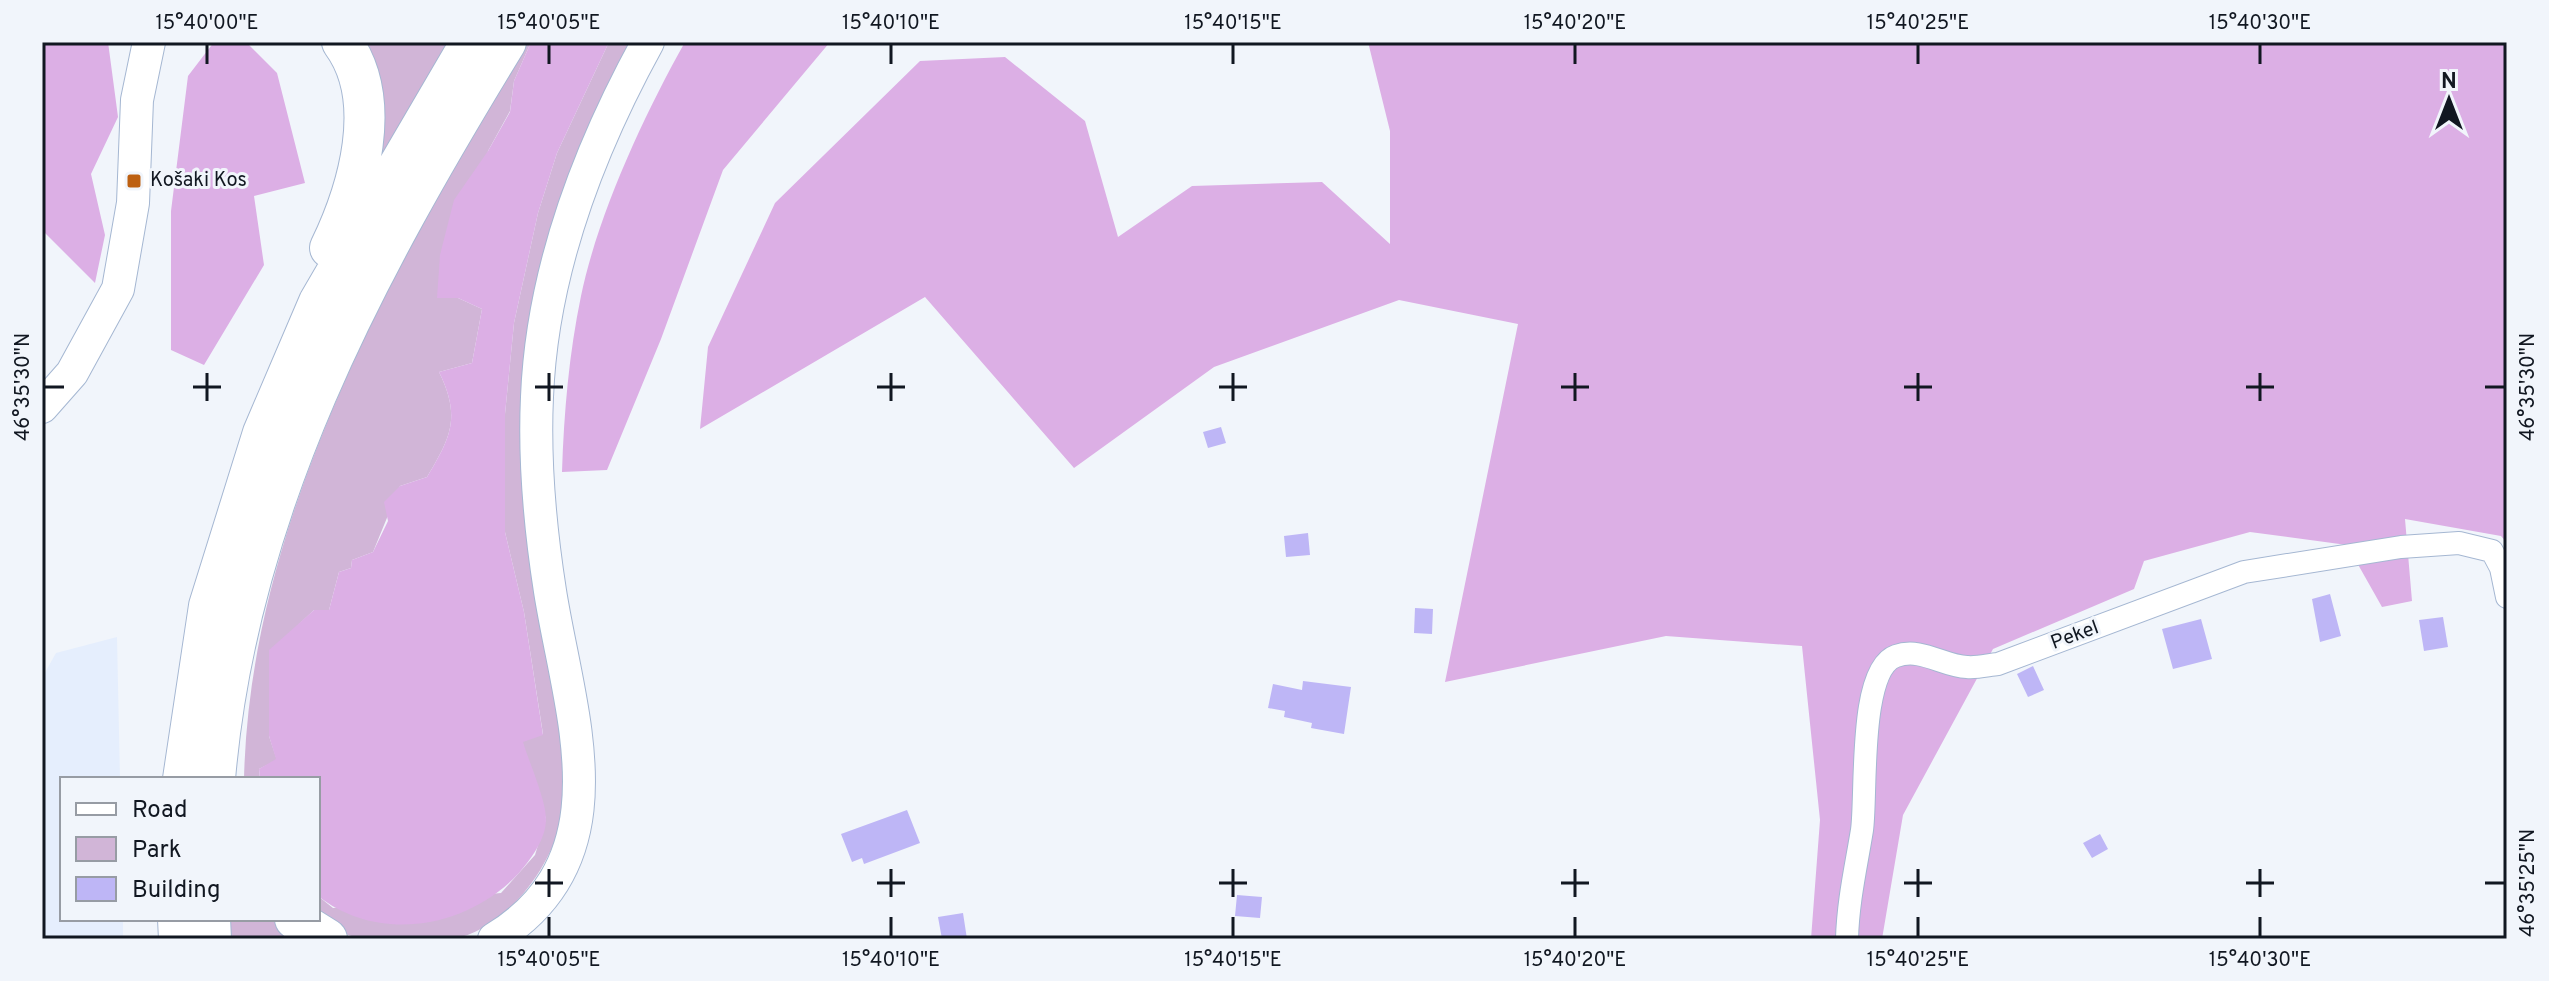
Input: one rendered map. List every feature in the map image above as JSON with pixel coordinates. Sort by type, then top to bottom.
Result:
[{"type":"highway","points":[[319,302],[325,259],[358,177],[363,127],[361,86],[342,42]]},
{"type":"highway","points":[[183,777],[209,606],[263,433],[319,302],[471,42]]},
{"type":"highway","points":[[215,777],[226,695],[250,585],[301,426],[353,308],[506,42]]},
{"type":"highway","points":[[236,777],[250,585]]},
{"type":"highway","points":[[298,921],[327,939]]},
{"type":"main road","points":[[128,42],[137,100]]},
{"type":"main road","points":[[42,407],[72,373],[118,289],[133,203],[137,100],[149,42]]},
{"type":"main road","points":[[494,939],[508,930],[543,894],[561,865],[577,825],[581,782],[578,736],[550,593],[540,516],[537,394],[552,288],[568,223],[619,95],[648,42]]},
{"type":"street","name":"Pekel","points":[[1847,939],[1848,897],[1862,829],[1871,699],[1880,673],[1892,657],[1912,652],[1967,667],[1998,664],[2244,572],[2401,547],[2459,543],[2492,551],[2501,568],[2507,597]]},
{"type":"shaded area","points":[[42,42],[108,42],[118,117],[91,174],[105,235],[95,283],[42,230]]},
{"type":"shaded area","points":[[214,42],[246,42],[277,73],[305,183],[254,196],[264,265],[204,365],[171,350],[171,211],[188,76]]},
{"type":"shaded area","points":[[531,42],[609,42],[557,153],[538,213],[514,323],[505,414],[505,532],[524,612],[543,735],[523,742],[543,802],[545,826],[537,848],[519,873],[475,907],[422,923],[395,924],[368,920],[342,911],[320,897],[320,777],[260,777],[259,769],[276,759],[269,736],[269,650],[314,610],[329,610],[339,572],[351,568],[352,560],[373,552],[388,521],[384,502],[400,486],[427,477],[442,450],[451,414],[439,372],[472,363],[482,309],[458,298],[437,298],[440,255],[454,200],[510,112],[514,81]]},
{"type":"shaded area","points":[[685,42],[830,42],[723,170],[661,339],[607,470],[562,472],[570,361],[589,265],[624,166]]},
{"type":"shaded area","points":[[1368,42],[2507,42],[2507,543],[2501,536],[2405,519],[2412,601],[2382,607],[2347,545],[2250,532],[2144,561],[2134,589],[1993,649],[1903,815],[1882,939],[1811,939],[1820,820],[1802,646],[1666,636],[1445,682],[1518,324],[1399,300],[1214,367],[1074,468],[925,297],[700,429],[708,347],[775,203],[920,61],[1005,57],[1085,121],[1118,237],[1192,186],[1322,182],[1390,244],[1390,131]]},
{"type":"shaded area","points":[[117,637],[120,777],[60,777],[60,921],[123,921],[123,939],[42,939],[42,678],[56,653]]},
{"type":"green space","points":[[351,42],[451,42],[370,173]]},
{"type":"green space","points":[[520,42],[531,42],[514,81],[510,111],[488,151],[458,298],[482,309],[472,363],[439,372],[450,402],[447,438],[427,477],[400,486],[373,552],[352,560],[351,568],[339,572],[329,610],[314,610],[297,626],[271,721],[269,736],[277,760],[259,769],[260,777],[244,777],[253,680],[272,584],[302,489],[338,396],[426,216]]},
{"type":"green space","points":[[609,42],[632,42],[600,100],[552,226],[537,292],[527,359],[522,426],[523,493],[530,559],[562,724],[566,757],[563,815],[549,855],[538,874],[524,893],[491,923],[452,939],[374,939],[347,935],[320,920],[320,898],[333,908],[501,893],[535,855],[546,819],[522,741],[543,734],[524,612],[505,532],[505,414],[514,323],[538,213],[557,153]]},
{"type":"green space","points":[[225,921],[282,921],[304,939],[226,939]]},
{"type":"building","points":[[1221,427],[1226,443],[1208,448],[1203,432]]},
{"type":"building","points":[[1308,533],[1310,555],[1286,557],[1284,536]]},
{"type":"building","points":[[2330,594],[2341,636],[2320,642],[2312,599]]},
{"type":"building","points":[[1415,608],[1433,609],[1432,634],[1414,633]]},
{"type":"building","points":[[2443,617],[2448,647],[2424,651],[2419,620]]},
{"type":"building","points":[[2201,619],[2212,659],[2173,669],[2162,629]]},
{"type":"building","points":[[2033,666],[2044,690],[2028,697],[2017,674]]},
{"type":"building","points":[[1303,681],[1351,687],[1344,734],[1311,728],[1312,723],[1284,717],[1285,711],[1268,708],[1273,684],[1302,690]]},
{"type":"building","points":[[907,810],[920,843],[864,864],[862,858],[852,862],[841,834]]},
{"type":"building","points":[[2100,834],[2108,849],[2092,858],[2083,843]]},
{"type":"building","points":[[1237,895],[1262,897],[1260,918],[1235,916]]},
{"type":"building","points":[[963,913],[967,939],[942,939],[938,917]]},
{"type":"place","name":"Košaki Kos","points":[[134,181]]}]
